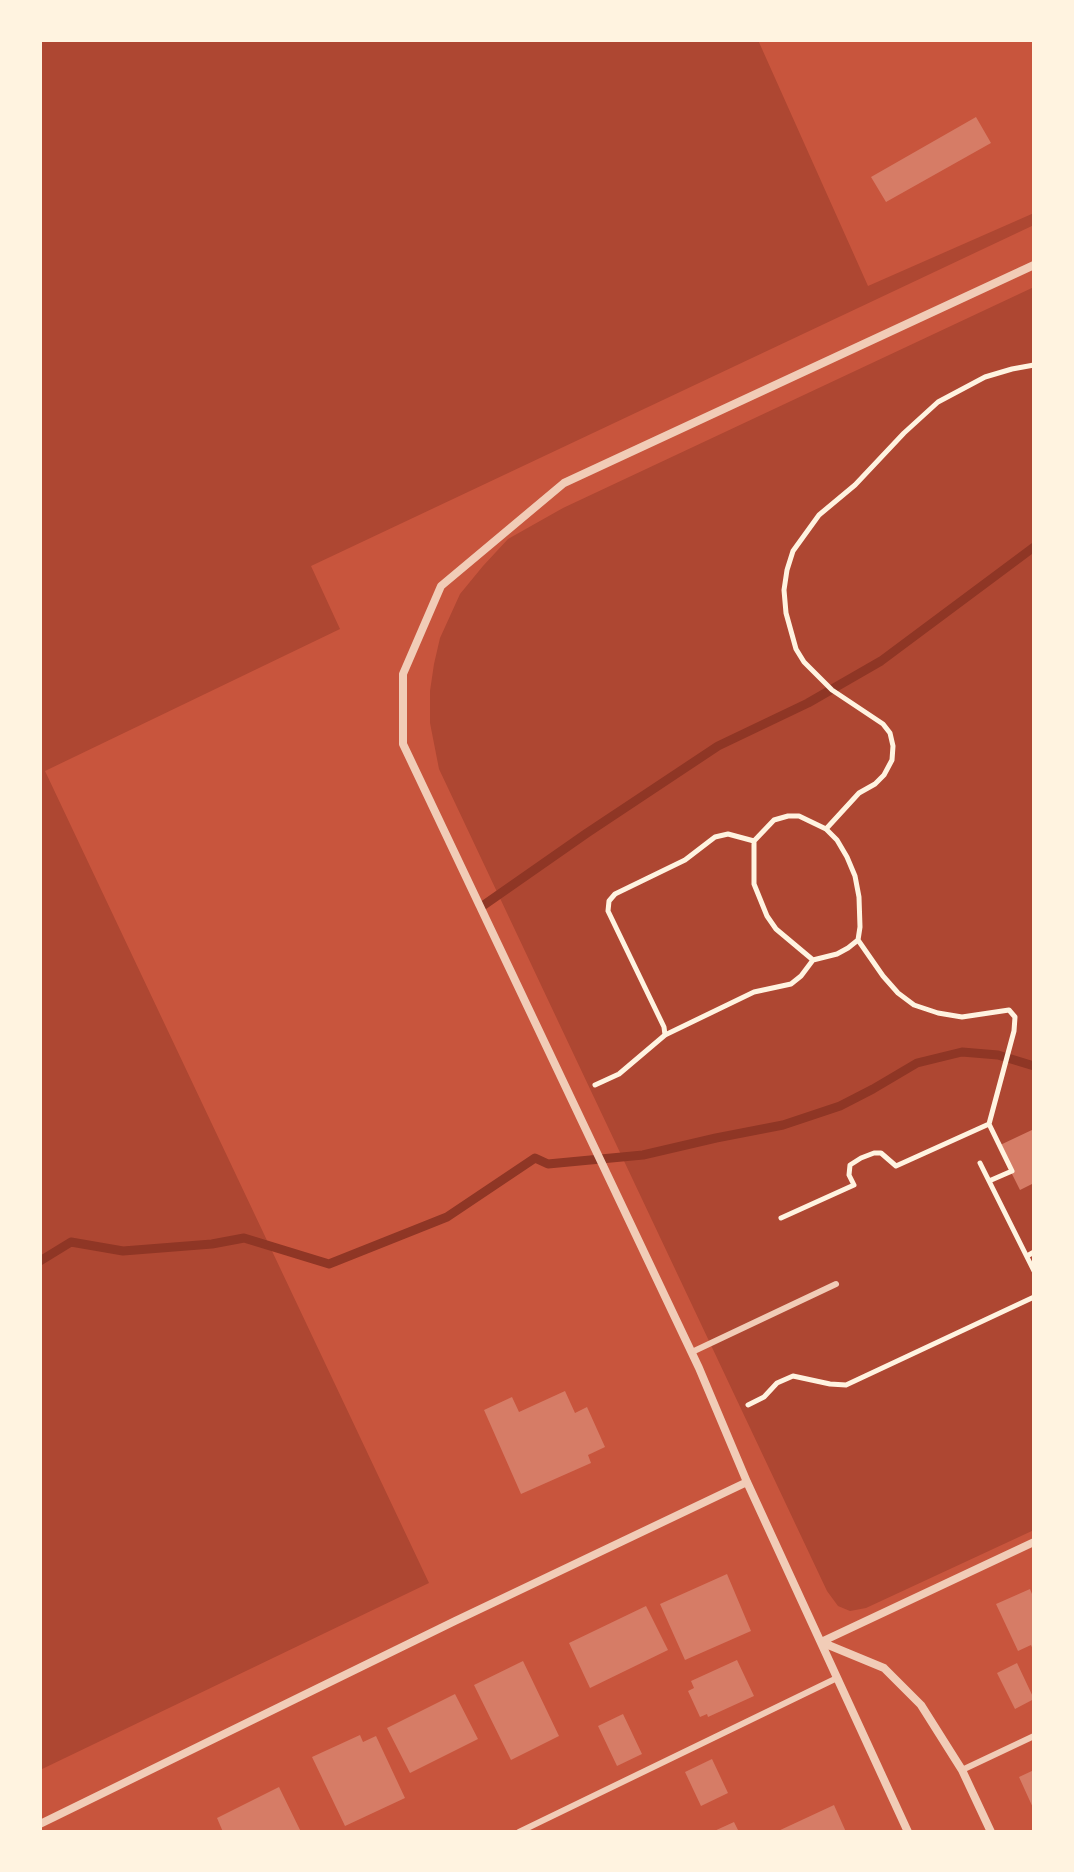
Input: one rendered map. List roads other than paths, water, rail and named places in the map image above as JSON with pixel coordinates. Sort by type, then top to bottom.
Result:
[{"type":"street","points":[[908,1832],[747,1482],[692,1352],[403,744],[403,674],[441,586],[564,483],[1034,265]]},
{"type":"street","points":[[40,1824],[747,1482]]},
{"type":"street","points":[[821,1642],[1034,1542]]},
{"type":"street","points":[[821,1642],[884,1668],[921,1705],[962,1770],[991,1832]]},
{"type":"lane","points":[[692,1352],[836,1284]]},
{"type":"lane","points":[[519,1832],[837,1678]]},
{"type":"lane","points":[[962,1770],[1034,1736]]},
{"type":"waterway","points":[[481,907],[718,746],[808,703],[881,661],[1034,547]]},
{"type":"waterway","points":[[40,1261],[71,1242],[123,1251],[212,1244],[244,1238],[329,1264],[447,1217],[535,1158],[548,1164],[643,1155],[783,1125],[840,1106],[917,1063],[962,1052],[998,1055],[1034,1066]]}]
